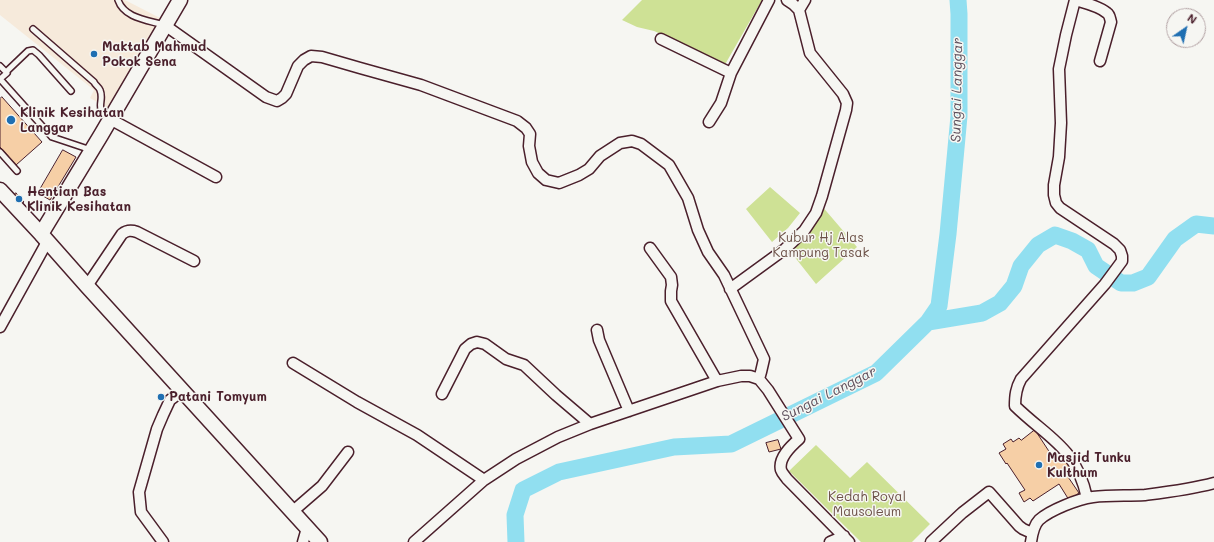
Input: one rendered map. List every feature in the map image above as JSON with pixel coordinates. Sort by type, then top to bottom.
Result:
[{"type":"main road","points":[[44,238],[110,118],[166,26],[180,0]]},
{"type":"main road","points":[[0,190],[320,542]]},
{"type":"street","points":[[709,122],[721,103],[731,73],[770,0]]},
{"type":"street","points":[[730,289],[785,249],[804,231],[816,213],[846,110],[847,103],[843,94],[810,53],[799,10],[787,0]]},
{"type":"street","points":[[799,10],[805,0]]},
{"type":"street","points":[[1087,498],[1082,478],[1068,454],[1061,446],[1015,406],[1016,390],[1021,378],[1105,284],[1122,261],[1120,250],[1114,244],[1060,208],[1056,203],[1054,194],[1054,185],[1059,157],[1061,123],[1059,69],[1075,0],[1099,8],[1110,17],[1111,22],[1100,61]]},
{"type":"street","points":[[166,26],[266,97],[277,101],[286,94],[298,66],[311,56],[322,56],[421,85],[517,122],[526,128],[530,134],[529,146],[532,162],[538,173],[546,180],[559,183],[579,175],[589,169],[600,156],[620,143],[632,141],[641,144],[669,165],[688,198],[698,230],[708,252],[724,276],[764,359],[758,379]]},
{"type":"street","points":[[661,39],[731,73]]},
{"type":"street","points":[[110,118],[216,177]]},
{"type":"street","points":[[87,286],[126,230],[137,232],[194,261]]},
{"type":"street","points":[[0,327],[44,238]]},
{"type":"street","points":[[650,248],[671,277],[672,285],[670,291],[672,301],[716,381]]},
{"type":"street","points":[[597,330],[599,340],[629,411]]},
{"type":"street","points":[[442,394],[465,349],[471,344],[477,342],[485,344],[506,359],[524,365],[556,396],[590,424]]},
{"type":"street","points":[[293,364],[417,435],[484,480]]},
{"type":"street","points":[[414,542],[484,480],[516,459],[558,437],[590,424],[716,381],[745,376],[758,379],[768,390],[799,439],[781,463],[782,471],[787,479],[847,539]]},
{"type":"street","points":[[163,542],[141,512],[139,492],[157,429],[170,400],[182,391]]},
{"type":"street","points":[[292,512],[322,486],[348,452]]},
{"type":"street","points":[[931,542],[962,513],[989,492],[1019,526],[1032,537],[1039,520],[1060,508],[1087,498],[1145,495],[1214,483]]},
{"type":"street","points":[[303,542],[307,528]]},
{"type":"street","points":[[830,542],[847,539]]},
{"type":"lane","points":[[118,0],[120,6],[128,14],[166,26]]},
{"type":"lane","points":[[33,29],[94,82],[100,90],[101,111],[104,115],[110,118]]},
{"type":"lane","points":[[70,91],[33,50],[28,51],[0,79],[52,137],[92,150]]},
{"type":"lane","points":[[0,66],[6,72]]},
{"type":"lane","points":[[0,152],[16,171]]},
{"type":"shaded area","name":"Maktab Mahmud Pokok Sena","points":[[0,0],[125,0],[160,18],[108,108],[90,98],[94,90],[0,15]]},
{"type":"green space","points":[[642,0],[762,0],[723,68],[670,38],[654,31],[637,27],[622,20]]},
{"type":"green space","name":"Kubur Hj Alas Kampung Tasak","points":[[770,187],[800,213],[788,228],[772,242],[746,209]]},
{"type":"green space","name":"Kubur Hj Alas Kampung Tasak","points":[[821,205],[857,247],[816,284],[786,246]]},
{"type":"green space","name":"Kedah Royal Mausoleum","points":[[816,445],[850,478],[867,462],[930,524],[912,542],[861,542],[789,471]]},
{"type":"building","name":"Klinik Kesihatan Langgar","points":[[2,97],[42,142],[16,165],[0,147],[0,99]]},
{"type":"building","points":[[63,150],[76,157],[50,200],[38,193]]},
{"type":"building","name":"Hentian Bas Klinik Kesihatan","points":[[16,193],[24,202],[21,204],[14,196]]},
{"type":"building","name":"Masjid Tunku Kulthum","points":[[1035,430],[1056,462],[1063,457],[1070,467],[1064,471],[1079,493],[1069,500],[1059,484],[1033,501],[1030,498],[1024,502],[1019,493],[1025,490],[999,453],[1006,449],[1003,444],[1011,439],[1013,442],[1019,438],[1021,440]]},
{"type":"building","points":[[778,440],[781,449],[769,452],[766,443]]},
{"type":"waterway","name":"Sungai Langgar","points":[[516,542],[515,515],[523,490],[559,472],[674,447],[731,444],[876,373],[928,322],[939,306],[948,234],[959,116],[958,0]]},
{"type":"waterway","points":[[928,322],[982,313],[1000,303],[1014,286],[1021,266],[1038,245],[1055,235],[1072,241],[1088,250],[1096,266],[1121,283],[1133,283],[1148,277],[1175,239],[1196,224],[1214,226]]},
{"type":"place","name":"Maktab Mahmud Pokok Sena","points":[[94,54]]},
{"type":"place","name":"Klinik Kesihatan Langgar","points":[[11,120]]},
{"type":"place","name":"Hentian Bas Klinik Kesihatan","points":[[19,199]]},
{"type":"place","name":"Patani Tomyum","points":[[161,397]]},
{"type":"place","name":"Masjid Tunku Kulthum","points":[[1039,465]]}]
